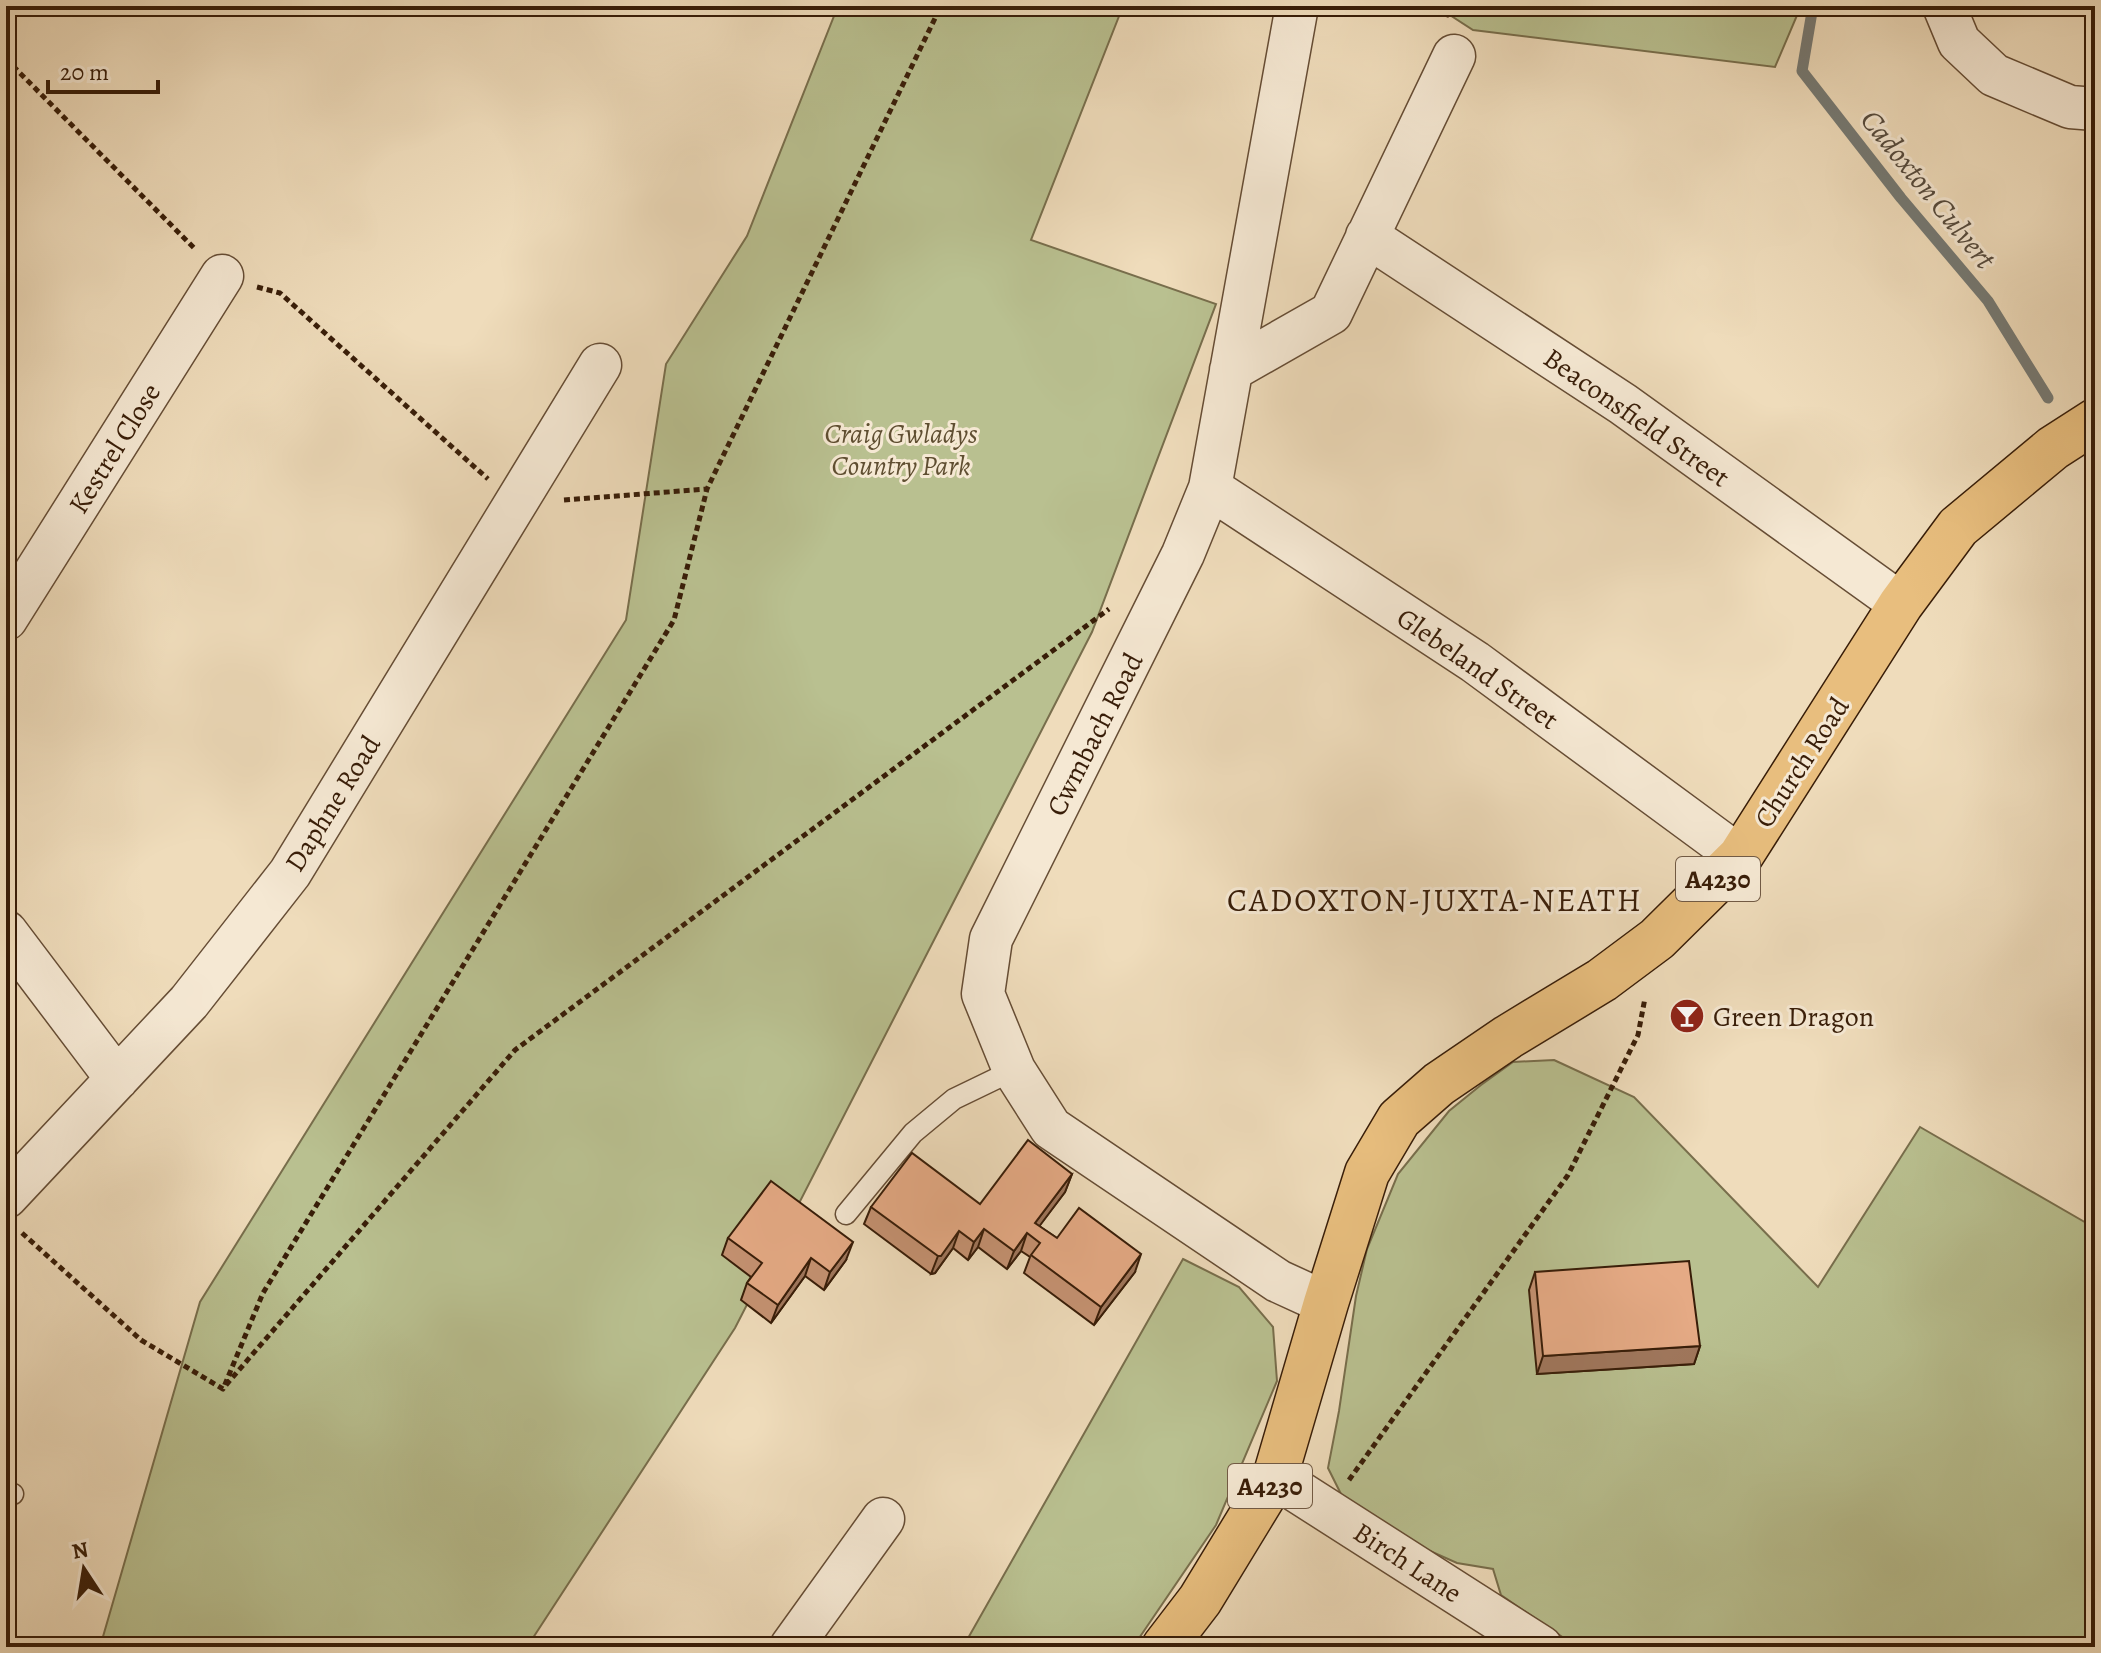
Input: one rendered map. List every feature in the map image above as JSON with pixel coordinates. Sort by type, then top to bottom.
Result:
[{"type":"main road","name":"Church Road","points":[[1326,1303],[1367,1173],[1399,1119],[1439,1084],[1508,1037],[1602,980],[1657,939],[1740,857],[1901,604],[1958,527],[2053,448],[2095,421]]},
{"type":"main road","name":"A4230","points":[[1164,1647],[1200,1600],[1275,1477],[1326,1303]]},
{"type":"street","name":"Cwmbach Road","points":[[1297,6],[1210,488],[1183,554],[991,939],[983,994],[1014,1070],[1051,1128],[1278,1281],[1326,1303]]},
{"type":"street","points":[[1944,6],[1959,42],[1994,75],[2070,107],[2095,109]]},
{"type":"street","points":[[1231,370],[1331,313],[1454,56]]},
{"type":"street","name":"Beaconsfield Street","points":[[1367,236],[1623,404],[1901,604]]},
{"type":"street","name":"Kestrel Close","points":[[6,619],[222,276]]},
{"type":"street","name":"Daphne Road","points":[[12,1213],[117,1079],[189,1002],[290,873],[600,365]]},
{"type":"street","name":"Glebeland Street","points":[[1210,488],[1475,662],[1740,857]]},
{"type":"street","points":[[6,932],[117,1079]]},
{"type":"street","name":"Birch Lane","points":[[1275,1477],[1541,1647]]},
{"type":"street","points":[[791,1647],[883,1519]]},
{"type":"lane","points":[[846,1214],[913,1133],[954,1099],[1014,1070]]},
{"type":"path","points":[[223,1389],[263,1293],[674,620],[707,489],[941,6]]},
{"type":"path","points":[[6,59],[222,276],[280,293],[516,504],[707,489]]},
{"type":"path","points":[[223,1389],[515,1050],[1120,601]]},
{"type":"path","points":[[1328,1511],[1568,1175],[1638,1035],[1657,939]]},
{"type":"path","points":[[12,1213],[141,1340],[223,1389]]},
{"type":"green space","name":"Craig Gwladys Country Park","points":[[838,6],[1123,6],[1031,240],[1216,304],[1092,632],[735,1328],[527,1647],[100,1647],[200,1302],[626,620],[666,364],[747,236]]},
{"type":"green space","points":[[1436,6],[1801,6],[1775,67],[1473,30]]},
{"type":"green space","points":[[1554,1060],[1634,1097],[1818,1287],[1920,1127],[2095,1228],[2095,1647],[1577,1647],[1501,1595],[1493,1569],[1457,1563],[1403,1539],[1344,1500],[1328,1468],[1356,1296],[1367,1249],[1398,1174],[1449,1111],[1481,1085],[1513,1062]]},
{"type":"green space","points":[[1183,1259],[1239,1287],[1273,1327],[1277,1381],[1216,1525],[1133,1647],[963,1647]]},
{"type":"building","points":[[1028,1140],[1072,1174],[1035,1223],[1057,1238],[1079,1208],[1141,1254],[1101,1307],[1031,1255],[1040,1243],[1027,1233],[1014,1251],[984,1229],[974,1242],[959,1231],[938,1256],[871,1207],[912,1153],[980,1204]]},
{"type":"building","points":[[771,1181],[853,1242],[830,1272],[811,1258],[778,1305],[747,1283],[762,1263],[728,1238]]},
{"type":"building","points":[[1689,1261],[1700,1346],[1543,1356],[1535,1272]]},
{"type":"waterway","name":"Cadoxton Culvert","points":[[1813,6],[1802,71],[1901,198],[1988,301],[2048,398]]},
{"type":"place","name":"Green Dragon","points":[[1687,1016]]},
{"type":"district","name":"CADOXTON-JUXTA-NEATH","points":[[1435,900]]}]
